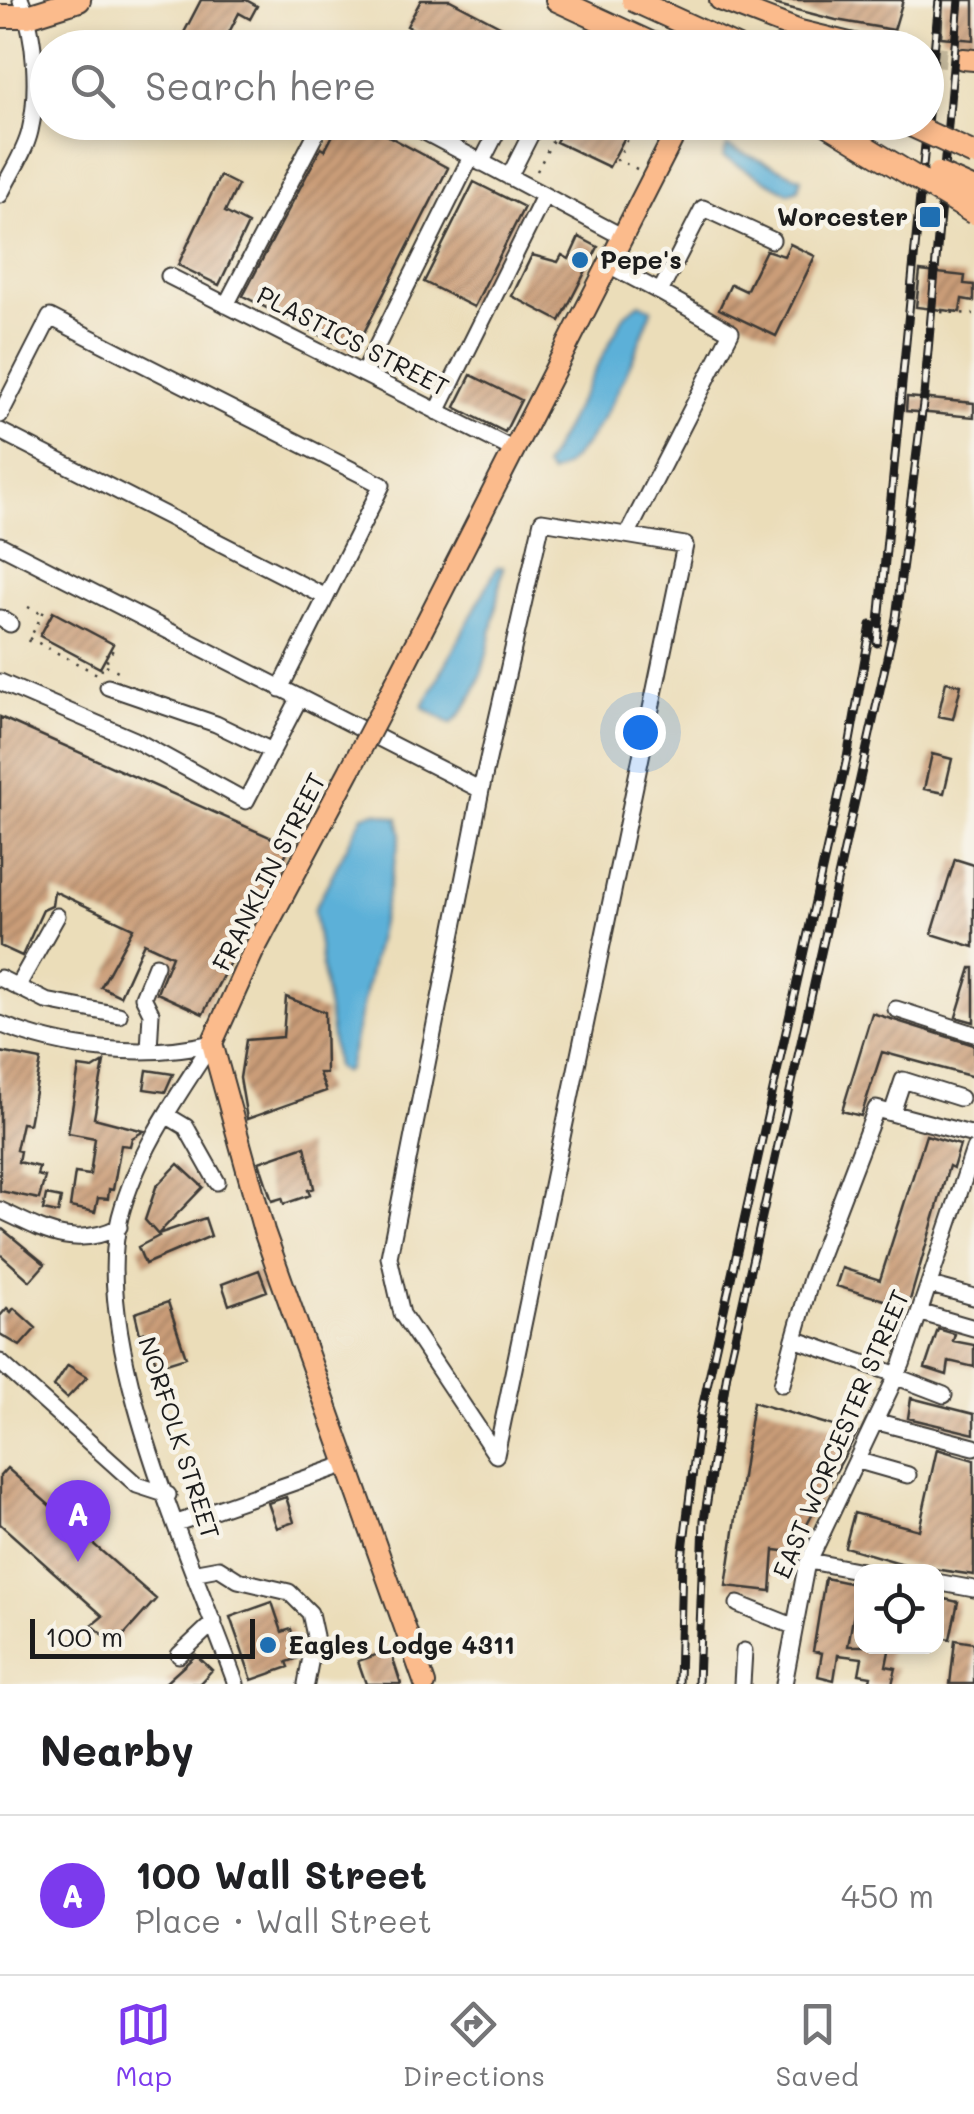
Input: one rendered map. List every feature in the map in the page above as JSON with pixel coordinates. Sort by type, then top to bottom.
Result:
[{"type":"highway","points":[[0,16],[24,8],[78,0]]},
{"type":"highway","points":[[535,0],[621,30]]},
{"type":"highway","points":[[557,0],[623,30]]},
{"type":"highway","points":[[633,0],[699,30]]},
{"type":"highway","points":[[854,140],[974,213]]},
{"type":"highway","points":[[864,140],[974,190]]},
{"type":"highway","points":[[943,140],[974,154]]},
{"type":"main road","points":[[716,30],[722,0],[797,30]]},
{"type":"main road","name":"FRANKLIN STREET","points":[[212,1043],[253,952],[352,768],[672,140]]},
{"type":"main road","points":[[212,1043],[224,1072],[229,1114],[258,1214],[425,1684]]},
{"type":"street","points":[[24,8],[30,45]]},
{"type":"street","points":[[0,195],[30,132]]},
{"type":"street","points":[[226,305],[313,140]]},
{"type":"street","points":[[439,140],[623,238]]},
{"type":"street","points":[[362,374],[490,140]]},
{"type":"street","points":[[508,177],[528,140]]},
{"type":"street","points":[[437,412],[544,196]]},
{"type":"street","points":[[660,292],[703,208],[772,240]]},
{"type":"street","points":[[608,265],[731,332],[627,535]]},
{"type":"street","name":"PLASTICS STREET","points":[[169,276],[514,450]]},
{"type":"street","points":[[0,416],[50,317],[382,485],[280,689]]},
{"type":"street","points":[[0,431],[326,597]]},
{"type":"street","points":[[542,521],[685,544],[496,1455],[402,1314],[389,1258],[481,790],[542,521]]},
{"type":"street","points":[[0,545],[481,790]]},
{"type":"street","points":[[0,682],[135,740],[246,801],[299,699]]},
{"type":"street","points":[[108,686],[216,724],[272,752]]},
{"type":"street","points":[[17,987],[57,916]]},
{"type":"street","points":[[148,1050],[151,1013],[143,998],[156,965]]},
{"type":"street","points":[[0,978],[46,1002],[119,1015]]},
{"type":"street","points":[[896,1009],[974,1034]]},
{"type":"street","points":[[0,1024],[60,1042],[148,1050],[212,1043]]},
{"type":"street","name":"NORFOLK STREET","points":[[212,1043],[166,1115],[130,1189],[119,1227],[116,1320],[135,1400],[236,1684]]},
{"type":"street","points":[[892,1113],[902,1080],[960,1098]]},
{"type":"street","points":[[782,1384],[810,1280],[876,1109],[974,1136]]},
{"type":"street","points":[[166,1115],[186,1126],[217,1182]]},
{"type":"street","name":"EAST WORCESTER STREET","points":[[784,1684],[809,1561],[898,1376],[968,1186],[974,1149]]},
{"type":"street","points":[[0,1210],[73,1240],[92,1238],[119,1227]]},
{"type":"street","points":[[931,1285],[974,1298]]},
{"type":"street","points":[[922,1313],[974,1328]]},
{"type":"street","points":[[794,1339],[944,1396]]},
{"type":"street","points":[[0,1362],[137,1484],[168,1495]]},
{"type":"street","points":[[878,1422],[974,1447]]},
{"type":"street","points":[[859,1461],[908,1475]]},
{"type":"street","points":[[177,1523],[347,1464]]},
{"type":"street","points":[[809,1561],[854,1570]]},
{"type":"street","points":[[196,1572],[219,1568],[238,1580],[273,1585],[300,1601],[310,1614],[315,1636],[306,1684]]},
{"type":"street","points":[[944,1583],[974,1589]]},
{"type":"street","points":[[738,1604],[793,1626]]},
{"type":"street","points":[[179,1655],[214,1622]]},
{"type":"street","points":[[742,1684],[744,1651]]},
{"type":"path","points":[[534,177],[553,140]]},
{"type":"path","points":[[628,140],[617,160],[640,171]]},
{"type":"path","points":[[941,312],[974,314]]},
{"type":"path","points":[[28,607],[43,612],[28,640],[99,675],[116,644]]},
{"type":"path","points":[[105,665],[120,672]]},
{"type":"water","points":[[727,146],[801,178],[798,189],[789,193],[723,157]]},
{"type":"water","points":[[640,303],[652,309],[612,401],[584,447],[551,474],[544,467],[625,314]]},
{"type":"water","points":[[497,567],[503,567],[482,672],[464,709],[451,724],[423,707]]},
{"type":"water","points":[[376,812],[398,818],[401,834],[348,1069],[343,1072],[336,1068],[314,910],[363,815]]},
{"type":"building","points":[[201,0],[246,0],[257,6],[250,19],[239,13],[230,30],[185,30]]},
{"type":"building","points":[[421,0],[450,0],[508,30],[415,30],[407,26]]},
{"type":"building","points":[[775,0],[903,0],[894,30],[836,20],[774,4]]},
{"type":"building","points":[[943,0],[974,0],[974,40],[944,37]]},
{"type":"building","points":[[330,140],[396,140],[448,168],[354,352],[243,296],[321,148],[325,150]]},
{"type":"building","points":[[557,140],[623,140],[609,167]]},
{"type":"building","points":[[220,176],[238,185],[225,212],[248,224],[219,285],[178,265]]},
{"type":"building","points":[[474,182],[524,207],[474,307],[424,282]]},
{"type":"building","points":[[579,237],[598,247],[560,321],[512,296],[532,255],[558,262],[562,255],[569,259]]},
{"type":"building","points":[[790,244],[815,256],[776,336],[719,309],[731,284],[746,291],[766,250],[784,256]]},
{"type":"building","points":[[920,271],[965,276],[964,284],[974,285],[974,301],[962,299],[960,312],[916,307]]},
{"type":"building","points":[[471,375],[521,400],[505,432],[455,407]]},
{"type":"building","points":[[907,397],[974,403],[974,417],[906,411]]},
{"type":"building","points":[[53,612],[113,644],[100,668],[40,636]]},
{"type":"building","points":[[946,682],[961,685],[953,719],[938,716]]},
{"type":"building","points":[[0,717],[290,846],[203,1014],[157,993],[172,956],[144,943],[120,996],[101,987],[133,928],[54,891],[52,906],[43,910],[22,956],[0,946]]},
{"type":"building","points":[[932,754],[952,759],[944,793],[924,789]]},
{"type":"building","points":[[955,859],[974,865],[974,947],[932,934]]},
{"type":"building","points":[[974,968],[974,1022],[956,1017]]},
{"type":"building","points":[[286,997],[325,1012],[326,1073],[319,1073],[326,1091],[247,1119],[240,1078],[246,1040],[283,1037]]},
{"type":"building","points":[[872,1013],[974,1045],[974,1077],[882,1052],[861,1116],[842,1111]]},
{"type":"building","points":[[0,1052],[41,1060],[29,1124],[22,1123],[16,1150],[20,1151],[18,1162],[39,1167],[37,1175],[45,1177],[39,1199],[0,1191]]},
{"type":"building","points":[[104,1062],[94,1118],[144,1131],[132,1138],[130,1146],[121,1145],[113,1190],[109,1189],[108,1199],[98,1198],[95,1212],[70,1207],[75,1173],[90,1175],[95,1138],[68,1133],[79,1067],[93,1069]]},
{"type":"building","points":[[147,1070],[173,1074],[165,1092],[144,1089]]},
{"type":"building","points":[[926,1135],[960,1145],[953,1168],[949,1166],[908,1307],[836,1286],[842,1268],[880,1280]]},
{"type":"building","points":[[305,1146],[314,1188],[308,1190],[310,1195],[284,1204],[282,1198],[272,1201],[259,1162]]},
{"type":"building","points":[[178,1164],[203,1187],[158,1234],[205,1218],[211,1236],[145,1264],[138,1247],[159,1236],[145,1220],[156,1187]]},
{"type":"building","points":[[46,1195],[61,1198],[58,1213],[43,1210]]},
{"type":"building","points":[[0,1227],[45,1264],[30,1281],[0,1254]]},
{"type":"building","points":[[259,1270],[267,1291],[229,1305],[222,1284]]},
{"type":"building","points":[[168,1302],[186,1357],[157,1366],[146,1332],[140,1334],[135,1313]]},
{"type":"building","points":[[7,1308],[11,1312],[14,1308],[36,1328],[20,1346],[0,1334],[0,1316]]},
{"type":"building","points":[[938,1329],[955,1334],[953,1341],[974,1345],[974,1367],[949,1361],[947,1375],[925,1368]]},
{"type":"building","points":[[68,1365],[87,1377],[67,1398],[54,1386]]},
{"type":"building","points":[[911,1398],[974,1414],[974,1434],[908,1418]]},
{"type":"building","points":[[753,1402],[857,1433],[792,1552],[774,1550],[771,1591],[726,1586]]},
{"type":"building","points":[[937,1449],[974,1460],[974,1575],[944,1571],[944,1564],[904,1564],[845,1547],[854,1513],[919,1530]]},
{"type":"building","points":[[7,1468],[156,1599],[115,1645],[92,1625],[103,1616],[0,1524],[0,1476]]},
{"type":"building","points":[[286,1497],[294,1522],[277,1528],[268,1503]]},
{"type":"building","points":[[825,1578],[854,1584],[848,1646],[854,1646],[854,1654],[888,1654],[886,1666],[896,1668],[892,1684],[869,1684],[871,1676],[859,1674],[862,1658],[838,1655],[834,1680],[818,1676],[822,1653],[813,1651]]},
{"type":"building","points":[[944,1599],[958,1602],[950,1639],[944,1638]]},
{"type":"building","name":"Eagles Lodge 4311","points":[[272,1602],[282,1632],[291,1629],[299,1658],[287,1662],[289,1667],[252,1680],[230,1617]]},
{"type":"building","points":[[955,1640],[974,1643],[974,1684],[950,1684]]},
{"type":"building","points":[[390,1650],[401,1684],[366,1684],[358,1661]]},
{"type":"building","points":[[196,1655],[212,1670],[199,1684],[164,1684]]},
{"type":"tunnel","points":[[944,57],[963,59]]},
{"type":"railway","points":[[936,30],[939,0]]},
{"type":"railway","points":[[698,1684],[704,1520],[727,1373],[896,618],[924,396],[959,0]]},
{"type":"railway","points":[[877,643],[926,140]]},
{"type":"railway","points":[[679,1684],[682,1558],[699,1422],[847,758],[871,625]]},
{"type":"place","name":"Worcester","points":[[930,217]]},
{"type":"place","name":"Pepe's","points":[[580,260]]},
{"type":"place","name":"100 Wall Street","points":[[78,1562]]},
{"type":"place","name":"Eagles Lodge 4311","points":[[268,1645]]}]
